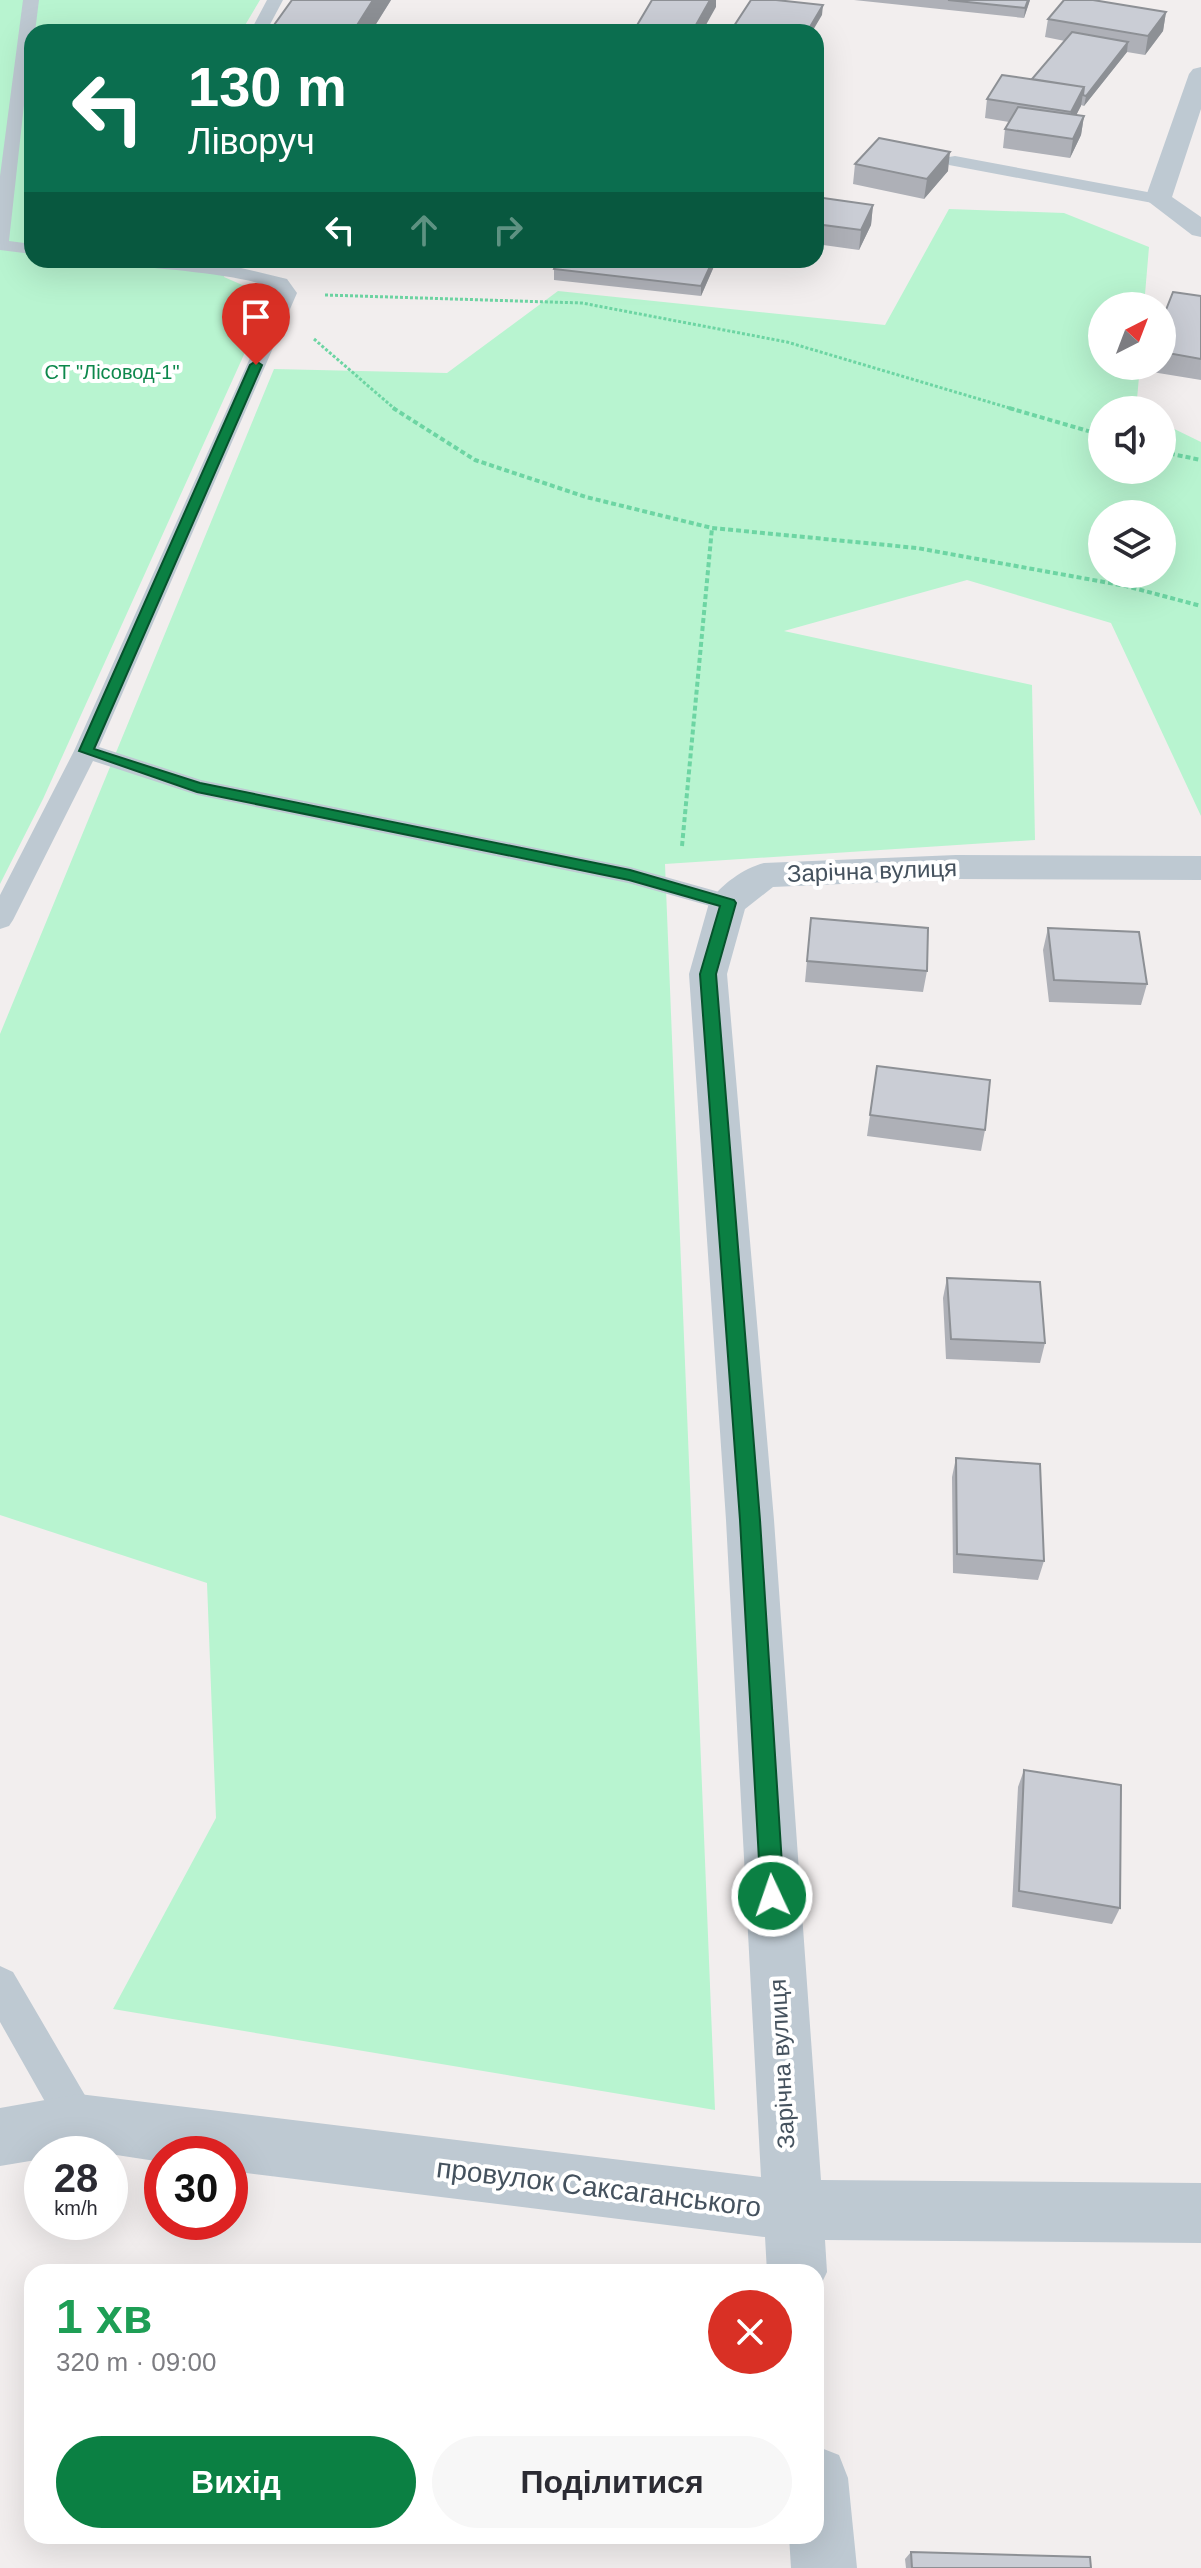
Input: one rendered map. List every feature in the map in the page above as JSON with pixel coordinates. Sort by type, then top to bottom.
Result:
[{"type":"street","points":[[1201,74],[1158,199],[1201,229]]},
{"type":"street","name":"Зарічна вулиця","points":[[796,2264],[750,1520],[708,974],[728,903],[764,875],[956,867],[1201,868]]},
{"type":"street","name":"провулок Саксаганського","points":[[0,2137],[79,2123],[791,2210],[1201,2213]]},
{"type":"street","points":[[822,2544],[824,2568]]},
{"type":"lane","points":[[28,24],[31,0]]},
{"type":"lane","points":[[262,24],[275,0]]},
{"type":"lane","points":[[24,55],[0,244],[24,248]]},
{"type":"lane","points":[[955,161],[1158,199]]},
{"type":"lane","points":[[0,920],[86,751],[284,302],[280,283],[247,268]]},
{"type":"lane","points":[[86,751],[197,787],[630,875],[728,903]]},
{"type":"lane","points":[[0,1985],[79,2123]]},
{"type":"path","points":[[284,302],[582,303],[787,342],[1088,431]]},
{"type":"path","points":[[284,302],[383,401],[475,460],[586,497],[712,528],[917,548],[1126,586],[1201,606]]},
{"type":"path","points":[[1176,455],[1201,460]]},
{"type":"path","points":[[712,528],[679,873],[728,903]]},
{"type":"green space","name":"СТ \"Лісовод-1\"","points":[[0,0],[260,0],[246,24],[24,24],[24,268],[227,268],[224,277],[270,297],[43,799],[0,884]]},
{"type":"green space","points":[[949,209],[1064,213],[1149,247],[1145,292],[1088,292],[1088,380],[1139,380],[1137,396],[1088,396],[1088,484],[1176,484],[1176,430],[1201,442],[1201,816],[1111,623],[967,580],[784,631],[1032,685],[1035,840],[665,864],[715,2110],[113,2009],[216,1818],[207,1583],[0,1515],[0,1034],[274,369],[447,373],[558,291],[885,325]]},
{"type":"building","points":[[292,0],[373,0],[358,24],[275,24]]},
{"type":"building","points":[[652,0],[710,0],[696,24],[638,24]]},
{"type":"building","points":[[751,0],[823,5],[812,24],[735,24]]},
{"type":"building","points":[[948,0],[1028,0],[1025,8]]},
{"type":"building","points":[[1064,0],[1093,0],[1166,12],[1148,36],[1048,19]]},
{"type":"building","points":[[1072,32],[1128,42],[1086,96],[1083,95],[1084,87],[1032,79]]},
{"type":"building","points":[[1002,75],[1084,87],[1071,112],[987,99]]},
{"type":"building","points":[[1018,107],[1084,116],[1073,139],[1005,129]]},
{"type":"building","points":[[879,138],[950,152],[927,179],[855,164]]},
{"type":"building","points":[[824,198],[873,205],[861,230],[824,225]]},
{"type":"building","points":[[554,268],[709,268],[701,286]]},
{"type":"building","points":[[1176,292],[1201,296],[1201,359],[1176,355]]},
{"type":"building","points":[[811,918],[928,928],[927,971],[807,961]]},
{"type":"building","points":[[1048,928],[1139,932],[1147,984],[1054,980]]},
{"type":"building","points":[[877,1066],[990,1080],[985,1130],[870,1115]]},
{"type":"building","points":[[947,1278],[1040,1282],[1045,1343],[951,1339]]},
{"type":"building","points":[[956,1458],[1040,1464],[1044,1561],[957,1554]]},
{"type":"building","points":[[1024,1770],[1121,1785],[1120,1908],[1019,1891]]},
{"type":"building","points":[[911,2552],[1090,2557],[1091,2568],[912,2568]]},
{"type":"route","points":[[256,365],[86,751],[197,787],[630,875],[728,903],[708,974],[750,1520],[772,1896]]}]
